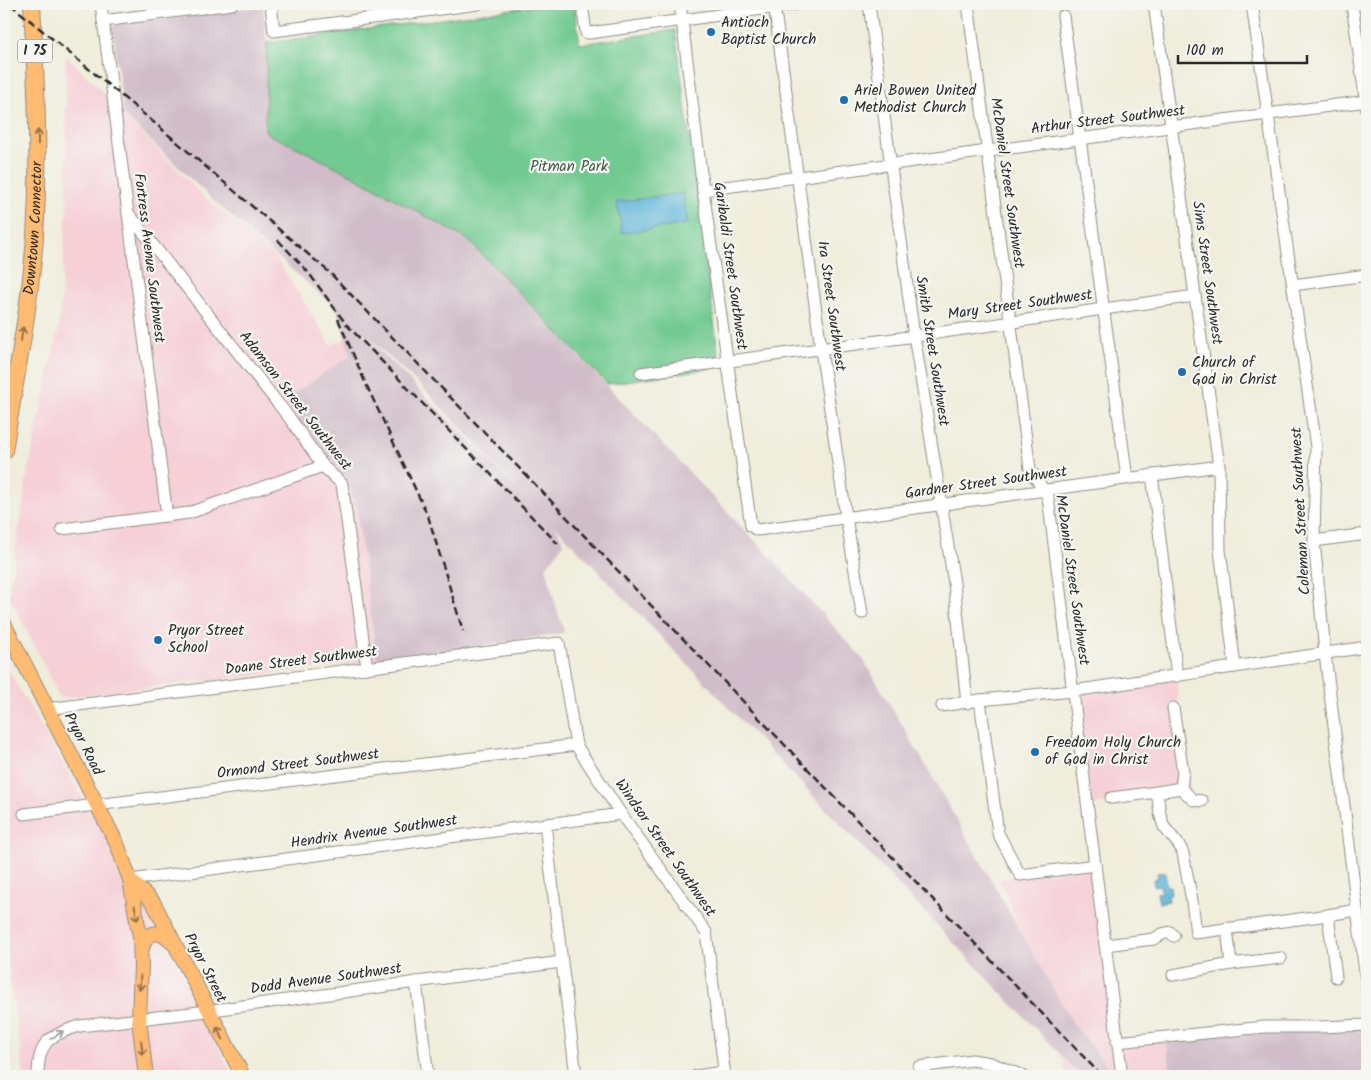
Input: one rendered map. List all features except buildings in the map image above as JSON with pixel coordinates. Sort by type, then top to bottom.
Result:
[{"type":"highway","name":"Downtown Connector","points":[[4,451],[27,305],[35,238],[38,138],[32,4]]},
{"type":"main road","name":"Pryor Road","points":[[4,624],[117,844],[130,880],[140,937],[139,1020],[146,1076]]},
{"type":"main road","name":"Pryor Street","points":[[130,880],[153,902],[242,1076]]},
{"type":"main road","points":[[141,952],[144,939],[152,934],[162,934],[175,945]]},
{"type":"street","name":"Fortress Avenue Southwest","points":[[101,4],[167,516]]},
{"type":"street","points":[[103,21],[232,4]]},
{"type":"street","points":[[271,4],[274,31],[478,4]]},
{"type":"street","points":[[377,4],[379,17]]},
{"type":"street","points":[[582,4],[586,33],[774,5],[798,4]]},
{"type":"street","name":"Garibaldi Street Southwest","points":[[680,4],[751,526],[757,530]]},
{"type":"street","name":"Smith Street Southwest","points":[[869,4],[914,336],[954,583],[967,703]]},
{"type":"street","name":"McDaniel Street Southwest","points":[[968,4],[1030,469],[1048,497],[1122,1076]]},
{"type":"street","name":"Sims Street Southwest","points":[[1154,4],[1219,466],[1220,550],[1235,667]]},
{"type":"street","name":"Coleman Street Southwest","points":[[1252,4],[1316,447],[1314,541],[1351,911],[1367,988]]},
{"type":"street","points":[[1352,4],[1367,104]]},
{"type":"street","name":"Ira Street Southwest","points":[[774,5],[821,348],[862,613]]},
{"type":"street","points":[[1063,16],[1127,478]]},
{"type":"street","name":"Arthur Street Southwest","points":[[704,190],[1172,126],[1367,104]]},
{"type":"street","name":"Adamson Street Southwest","points":[[128,213],[291,420],[323,466],[342,484],[367,668]]},
{"type":"street","points":[[1293,285],[1367,275]]},
{"type":"street","name":"Mary Street Southwest","points":[[641,372],[1195,296]]},
{"type":"street","points":[[62,529],[189,513],[323,466]]},
{"type":"street","name":"Gardner Street Southwest","points":[[757,530],[1219,466]]},
{"type":"street","points":[[1152,475],[1177,676]]},
{"type":"street","points":[[1314,541],[1367,534]]},
{"type":"street","name":"Doane Street Southwest","points":[[47,709],[559,644]]},
{"type":"street","name":"Windsor Street Southwest","points":[[559,644],[576,745],[621,814],[706,932],[724,1074]]},
{"type":"street","points":[[942,706],[980,700],[1073,691],[1367,646]]},
{"type":"street","points":[[980,700],[998,833],[1020,875],[1095,865]]},
{"type":"street","points":[[1173,708],[1183,772],[1181,788]]},
{"type":"street","name":"Ormond Street Southwest","points":[[24,814],[576,745]]},
{"type":"street","points":[[1111,798],[1181,788]]},
{"type":"street","points":[[1181,788],[1193,800],[1202,801]]},
{"type":"street","points":[[1157,792],[1164,828],[1179,845],[1183,853],[1196,933]]},
{"type":"street","name":"Hendrix Avenue Southwest","points":[[130,880],[621,814]]},
{"type":"street","points":[[544,824],[576,1076]]},
{"type":"street","points":[[1105,945],[1154,939],[1170,932],[1174,936],[1351,911]]},
{"type":"street","points":[[1328,915],[1336,977]]},
{"type":"street","points":[[1227,928],[1232,964]]},
{"type":"street","points":[[1173,975],[1232,964],[1281,958]]},
{"type":"street","name":"Dodd Avenue Southwest","points":[[38,1076],[38,1060],[44,1046],[52,1036],[80,1026],[139,1020],[561,962]]},
{"type":"street","points":[[416,982],[428,1076]]},
{"type":"street","points":[[1117,1042],[1265,1026],[1320,1027],[1367,1025]]},
{"type":"street","points":[[919,1069],[972,1060],[991,1063],[1023,1076]]},
{"type":"street","points":[[696,1076],[724,1074]]},
{"type":"shaded area","points":[[263,6],[267,43],[265,124],[260,122],[468,240],[777,564],[863,659],[1072,1022],[1115,1076],[1081,1076],[555,526],[564,543],[546,567],[564,632],[380,661],[376,655],[357,511],[352,495],[346,479],[286,399],[350,356],[337,309],[215,202],[124,115],[112,25]],"holes":[[[351,322],[421,386],[530,501]]]},
{"type":"shaded area","points":[[66,55],[201,194],[275,256],[331,345],[346,339],[337,308],[564,543],[546,567],[564,631],[562,633],[380,661],[60,698],[9,595],[27,476],[59,326],[67,208]]},
{"type":"shaded area","points":[[4,663],[148,908],[233,1076],[24,1076],[4,936]]},
{"type":"shaded area","points":[[1175,675],[1191,792],[1090,805],[1074,689]]},
{"type":"shaded area","points":[[1099,865],[1118,1037],[1166,1037],[1171,1076],[1065,1076],[1062,1048],[1005,891],[998,880]]},
{"type":"shaded area","points":[[1367,1021],[1367,1076],[1171,1076],[1166,1037]]},
{"type":"green space","name":"Pitman Park","points":[[549,4],[574,4],[580,44],[675,30],[720,367],[607,384],[468,240],[354,176],[265,131],[267,43]]},
{"type":"water","points":[[683,193],[688,224],[622,233],[617,202]]},
{"type":"water","points":[[1165,872],[1167,886],[1170,886],[1171,895],[1168,895],[1169,901],[1159,903],[1157,893],[1161,892],[1160,885],[1154,886],[1153,879],[1158,878],[1157,873]]},
{"type":"railway","points":[[10,4],[157,125],[329,272],[1102,1076]]},
{"type":"railway","points":[[278,240],[308,272],[346,324],[558,544]]},
{"type":"railway","points":[[338,319],[365,382],[428,516],[463,631]]},
{"type":"place","name":"Antioch Baptist Church","points":[[711,32]]},
{"type":"place","name":"Ariel Bowen United Methodist Church","points":[[844,100]]},
{"type":"place","name":"Church of God in Christ","points":[[1182,372]]},
{"type":"place","name":"Pryor Street School","points":[[158,640]]},
{"type":"place","name":"Freedom Holy Church of God in Christ","points":[[1035,752]]}]
